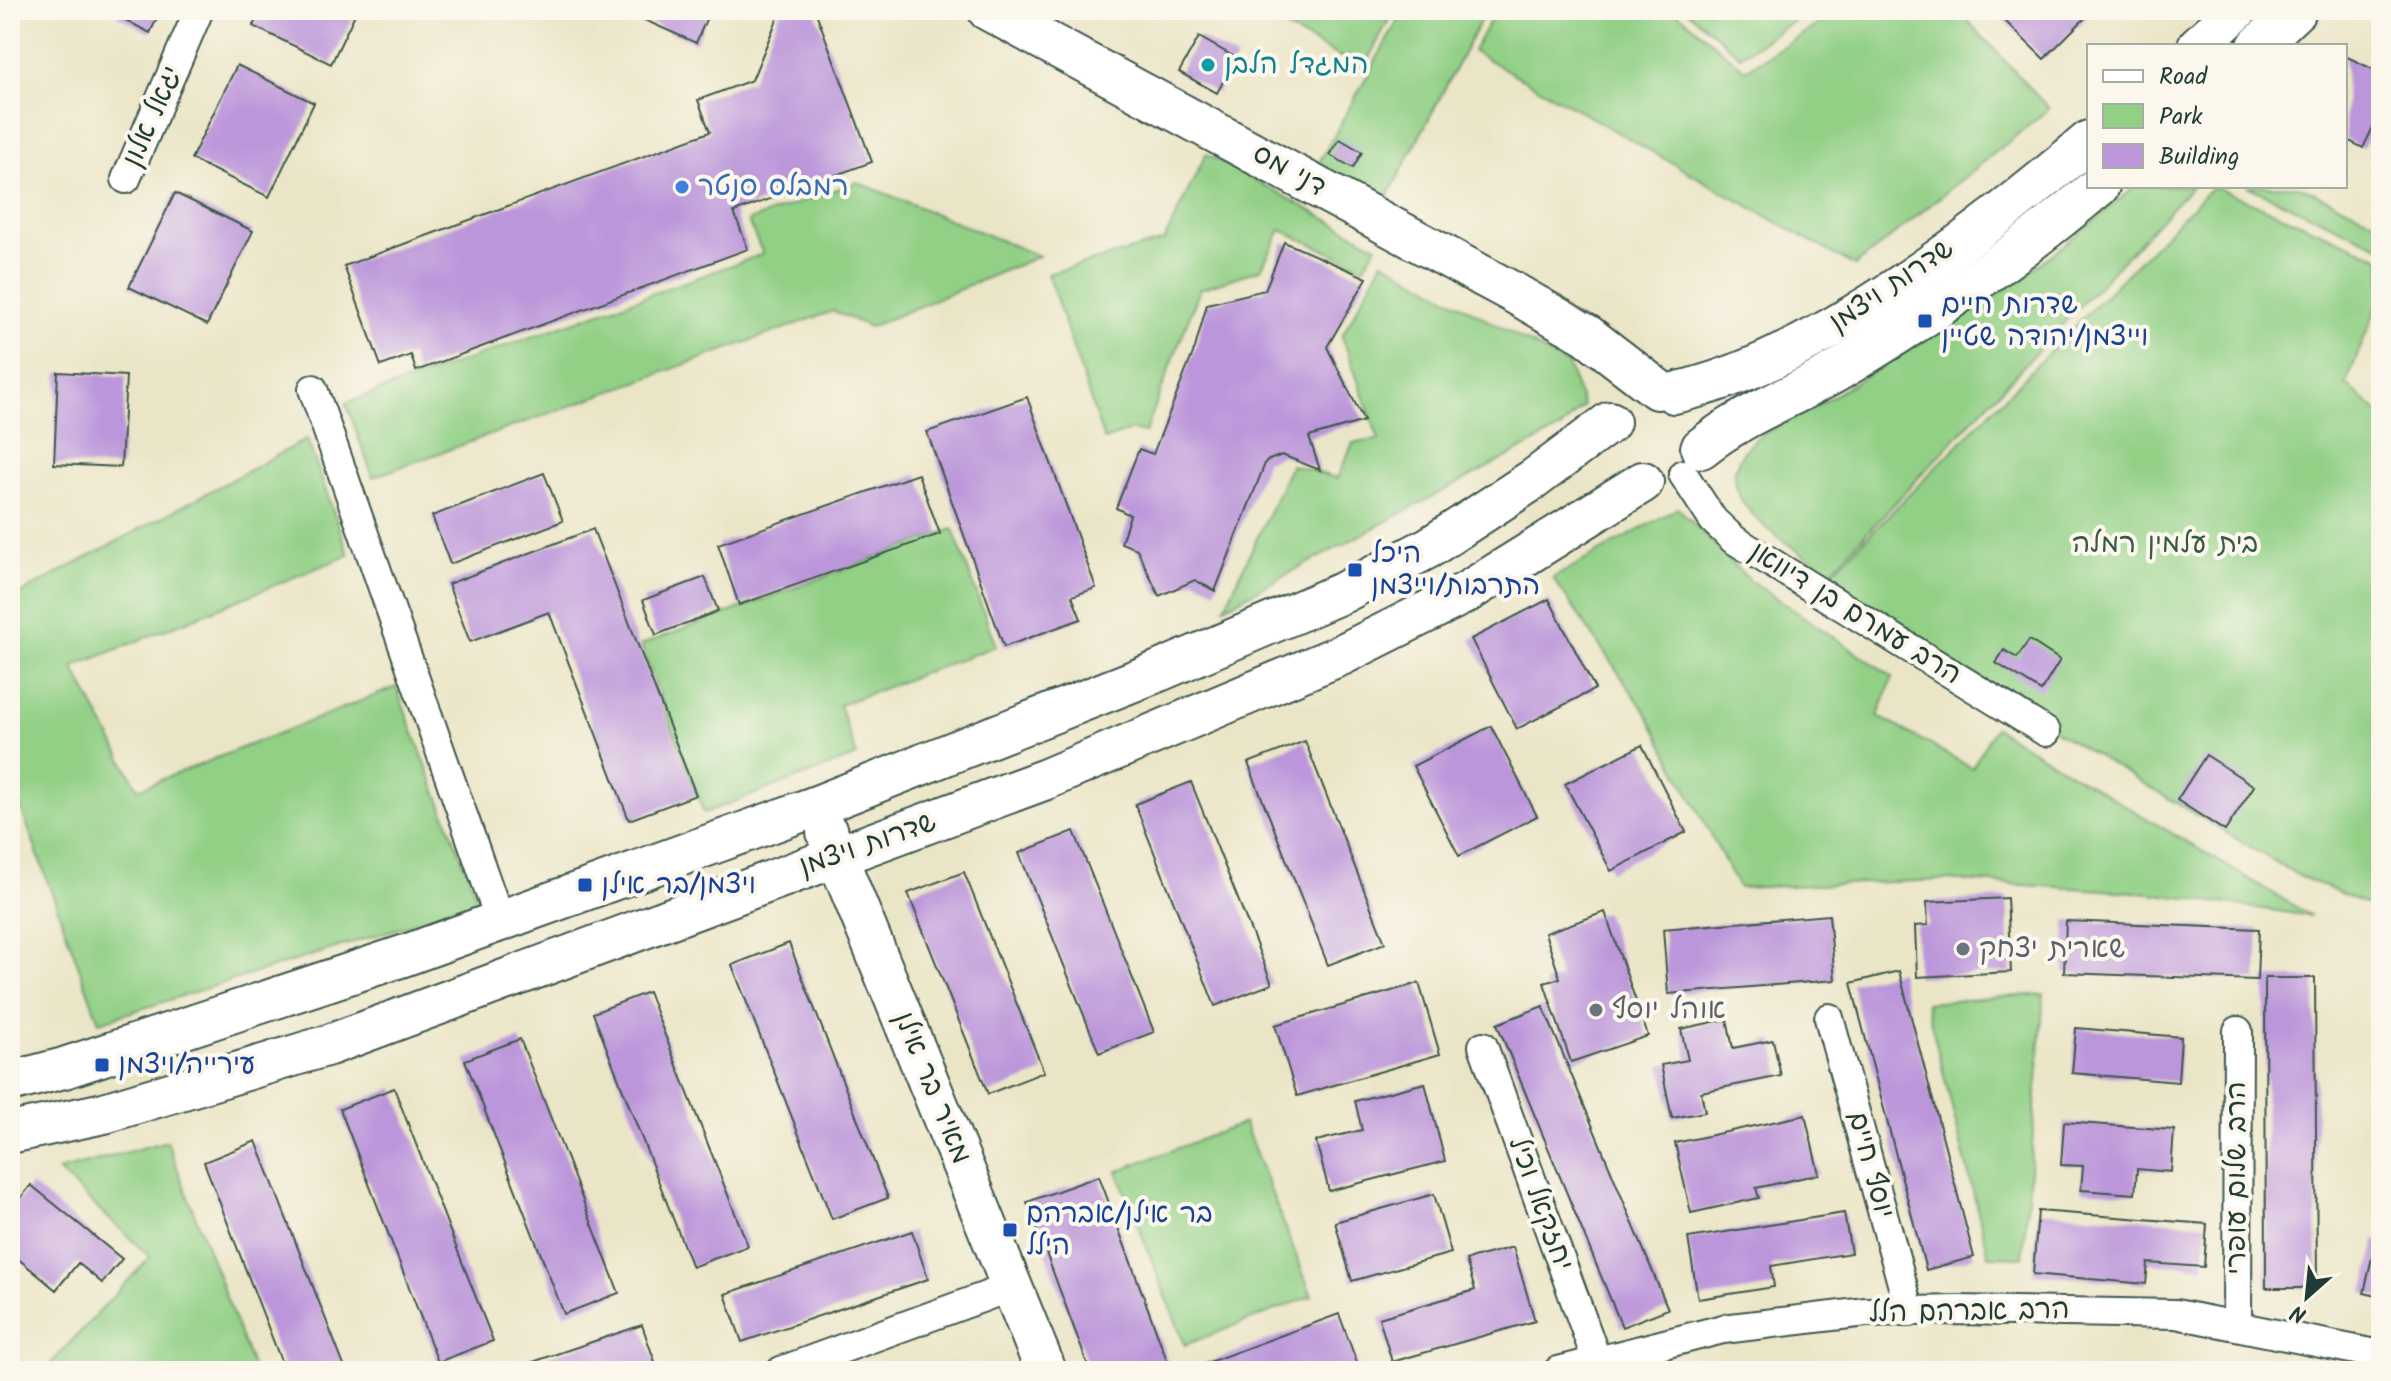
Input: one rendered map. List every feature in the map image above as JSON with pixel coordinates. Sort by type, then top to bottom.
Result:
[{"type":"main road","name":"דני מס","points":[[988,10],[1587,335],[1666,391]]},
{"type":"main road","points":[[2200,44],[2237,10]]},
{"type":"main road","points":[[2260,44],[2296,10]]},
{"type":"main road","name":"שדרות ויצמן","points":[[1666,391],[1732,378],[1816,336],[1883,296],[2048,176],[2087,143]]},
{"type":"main road","name":"שדרות ויצמן","points":[[1692,461],[1735,423],[1836,371],[1919,321],[2096,188]]},
{"type":"main road","name":"דני מס","points":[[1587,335],[1603,354],[1613,376],[1614,415]]},
{"type":"main road","points":[[1666,391],[1685,400],[1700,422],[1692,461],[1670,481],[1643,482],[1618,465],[1610,452],[1614,415],[1629,397],[1666,391]]},
{"type":"main road","name":"שדרות ויצמן","points":[[10,1082],[177,1032],[406,955],[499,918],[814,807],[1159,671],[1344,592],[1443,539],[1534,479],[1614,415]]},
{"type":"main road","name":"שדרות ויצמן","points":[[10,1133],[104,1113],[329,1045],[1046,779],[1341,655],[1467,592],[1643,482]]},
{"type":"main road","name":"מאיר בר אילן","points":[[814,807],[838,855],[1046,1371]]},
{"type":"street","name":"יגאל אלון","points":[[126,179],[199,10]]},
{"type":"street","points":[[313,389],[499,918]]},
{"type":"street","name":"הרב עמרם בן דיוואן","points":[[1692,461],[1713,520],[1733,539],[2046,732]]},
{"type":"street","name":"יוסף חיים","points":[[1829,1018],[1910,1312]]},
{"type":"street","name":"הרב שלום עופרי","points":[[2237,1324],[2238,1031]]},
{"type":"street","name":"יחזקאל וכיל","points":[[1483,1046],[1597,1361]]},
{"type":"street","points":[[781,1371],[1011,1287]]},
{"type":"street","name":"הרב אברהם הלל","points":[[1558,1371],[1723,1329],[1866,1312],[2093,1311],[2176,1314],[2381,1355]]},
{"type":"green space","points":[[1252,10],[1394,10],[1363,69]]},
{"type":"green space","points":[[1404,10],[1486,10],[1385,202],[1318,164]]},
{"type":"green space","points":[[1496,10],[1674,10],[1745,70],[1841,10],[1958,10],[2049,109],[1855,266],[1473,51]]},
{"type":"green space","points":[[1686,10],[1810,10],[1740,56]]},
{"type":"green space","points":[[1206,154],[1377,246],[1363,267],[1281,230],[1261,269],[1200,289],[1145,433],[1133,430],[1104,440],[1048,274],[1164,241]]},
{"type":"green space","points":[[857,182],[1039,256],[870,327],[833,311],[373,477],[346,403],[763,254],[748,221]]},
{"type":"green space","points":[[2134,188],[2190,188],[1830,572],[1785,542],[1754,516],[1735,486],[1735,471],[1740,458],[1755,439],[1812,409],[1928,338],[2054,253]]},
{"type":"green space","name":"בית עלמין רמלה","points":[[2211,188],[2218,188],[2381,258],[2381,296],[2346,384],[2381,415],[2381,910],[2299,876],[1816,589]]},
{"type":"green space","points":[[2251,188],[2304,188],[2381,224],[2381,247]]},
{"type":"green space","points":[[1383,261],[1568,365],[1583,406],[1560,429],[1225,607],[1291,465],[1337,478],[1353,443],[1379,440],[1342,336]]},
{"type":"green space","points":[[307,439],[349,555],[73,667],[138,789],[396,687],[479,903],[99,1022],[10,778],[10,599]]},
{"type":"green space","points":[[1678,508],[1749,580],[1893,677],[1878,716],[1972,768],[1995,728],[2311,916],[2150,893],[1945,880],[1739,888],[1647,714],[1553,578]]},
{"type":"green space","points":[[953,529],[996,646],[839,705],[857,756],[704,813],[641,645]]},
{"type":"green space","points":[[2044,994],[2023,1257],[1989,1256],[1926,1003]]},
{"type":"green space","points":[[1244,1123],[1312,1296],[1185,1345],[1117,1171]]},
{"type":"green space","points":[[167,1141],[254,1371],[44,1371],[150,1257],[58,1171]]},
{"type":"building","points":[[119,10],[161,10],[150,33],[116,15]]},
{"type":"building","points":[[261,10],[357,10],[331,64],[253,26]]},
{"type":"building","points":[[622,10],[710,10],[696,43]]},
{"type":"building","name":"רמבלס סנטר","points":[[781,10],[815,10],[872,162],[734,212],[748,249],[416,371],[411,355],[381,366],[344,266],[710,132],[698,100],[752,80]]},
{"type":"building","points":[[2012,10],[2093,10],[2044,59],[2003,19]]},
{"type":"building","name":"המגדל הלבן","points":[[1199,37],[1236,58],[1217,93],[1179,72]]},
{"type":"building","points":[[2347,57],[2381,73],[2381,111],[2363,148],[2347,140]]},
{"type":"building","points":[[237,65],[314,103],[269,197],[191,159]]},
{"type":"building","points":[[1340,139],[1362,152],[1353,168],[1330,155]]},
{"type":"building","points":[[175,193],[253,231],[207,325],[129,287]]},
{"type":"building","points":[[1284,242],[1367,278],[1327,347],[1364,421],[1309,437],[1320,470],[1282,455],[1266,461],[1215,591],[1195,580],[1159,596],[1137,549],[1121,543],[1130,515],[1116,508],[1139,449],[1153,454],[1195,348],[1207,304],[1265,290]]},
{"type":"building","points":[[58,372],[126,376],[121,467],[54,464]]},
{"type":"building","points":[[1027,397],[1096,588],[1072,596],[1081,619],[1004,647],[927,432]]},
{"type":"building","points":[[544,473],[563,521],[450,564],[432,516]]},
{"type":"building","points":[[918,474],[940,534],[739,605],[718,544]]},
{"type":"building","points":[[593,529],[696,795],[629,820],[549,612],[470,642],[448,584]]},
{"type":"building","points":[[705,577],[718,611],[656,635],[643,600]]},
{"type":"building","points":[[1549,599],[1595,689],[1517,729],[1471,639]]},
{"type":"building","points":[[2029,640],[2060,660],[2041,691],[1996,663],[2004,650],[2017,658]]},
{"type":"building","points":[[1491,726],[1537,816],[1459,856],[1413,766]]},
{"type":"building","points":[[1305,741],[1385,943],[1328,965],[1248,763]]},
{"type":"building","points":[[1642,745],[1686,832],[1611,871],[1565,784]]},
{"type":"building","points":[[2206,755],[2254,786],[2225,831],[2177,800]]},
{"type":"building","points":[[1191,782],[1272,984],[1215,1006],[1135,804]]},
{"type":"building","points":[[1074,831],[1154,1032],[1099,1053],[1019,853]]},
{"type":"building","points":[[964,872],[1044,1072],[988,1094],[908,893]]},
{"type":"building","name":"שארית יצחק","points":[[2007,898],[2011,972],[1917,977],[1915,926],[1928,925],[1927,902]]},
{"type":"building","name":"אוהל יוסף","points":[[1605,912],[1648,1036],[1571,1062],[1544,983],[1560,978],[1545,933]]},
{"type":"building","points":[[1829,915],[1835,980],[1668,994],[1663,929]]},
{"type":"building","points":[[2066,921],[2259,929],[2257,980],[2064,973]]},
{"type":"building","points":[[789,943],[888,1198],[832,1219],[732,965]]},
{"type":"building","points":[[1899,971],[1974,1257],[1926,1270],[1851,983]]},
{"type":"building","points":[[2265,978],[2315,978],[2317,1288],[2266,1288]]},
{"type":"building","points":[[1419,983],[1440,1054],[1297,1096],[1275,1025]]},
{"type":"building","points":[[648,992],[748,1246],[692,1267],[593,1013]]},
{"type":"building","points":[[1543,1006],[1668,1309],[1622,1327],[1497,1024]]},
{"type":"building","points":[[1727,1019],[1733,1048],[1773,1040],[1781,1076],[1701,1092],[1705,1112],[1672,1118],[1661,1065],[1688,1060],[1681,1029]]},
{"type":"building","points":[[2076,1028],[2181,1037],[2178,1082],[2072,1073]]},
{"type":"building","points":[[520,1039],[619,1293],[564,1314],[465,1060]]},
{"type":"building","points":[[1425,1083],[1445,1161],[1329,1191],[1316,1141],[1362,1130],[1355,1101]]},
{"type":"building","points":[[394,1088],[493,1341],[438,1362],[340,1109]]},
{"type":"building","points":[[1805,1115],[1819,1174],[1756,1188],[1759,1198],[1691,1213],[1675,1143]]},
{"type":"building","points":[[2064,1122],[2174,1130],[2171,1172],[2137,1169],[2135,1194],[2081,1190],[2083,1166],[2061,1165]]},
{"type":"building","points":[[256,1141],[346,1371],[285,1371],[204,1162]]},
{"type":"building","points":[[1099,1176],[1171,1371],[1090,1371],[1027,1202]]},
{"type":"building","points":[[31,1185],[122,1259],[102,1283],[78,1263],[56,1290],[10,1252],[10,1211]]},
{"type":"building","points":[[1434,1194],[1451,1253],[1352,1281],[1335,1222]]},
{"type":"building","points":[[2038,1211],[2207,1224],[2204,1267],[2148,1263],[2146,1284],[2033,1274]]},
{"type":"building","points":[[1844,1213],[1851,1253],[1771,1266],[1774,1287],[1698,1299],[1688,1238]]},
{"type":"building","points":[[912,1231],[928,1279],[742,1342],[725,1294]]},
{"type":"building","points":[[2376,1239],[2381,1240],[2381,1297],[2364,1293]]},
{"type":"building","points":[[1513,1247],[1535,1321],[1392,1362],[1379,1318],[1475,1290],[1466,1260]]},
{"type":"building","points":[[1339,1314],[1360,1371],[1185,1371]]},
{"type":"building","points":[[642,1325],[658,1371],[509,1371],[509,1370]]},
{"type":"place","name":"המגדל הלבן","points":[[1208,65]]},
{"type":"place","name":"רמבלס סנטר","points":[[682,187]]},
{"type":"place","name":"שדרות חיים וייצמן/יהודה שטיין","points":[[1925,321]]},
{"type":"place","name":"היכל התרבות/וייצמן","points":[[1355,570]]},
{"type":"place","name":"ויצמן/בר אילן","points":[[585,885]]},
{"type":"place","name":"שארית יצחק","points":[[1963,949]]},
{"type":"place","name":"אוהל יוסף","points":[[1596,1010]]},
{"type":"place","name":"עירייה/ויצמן","points":[[102,1065]]},
{"type":"place","name":"בר אילן/אברהם הילל","points":[[1010,1230]]}]
